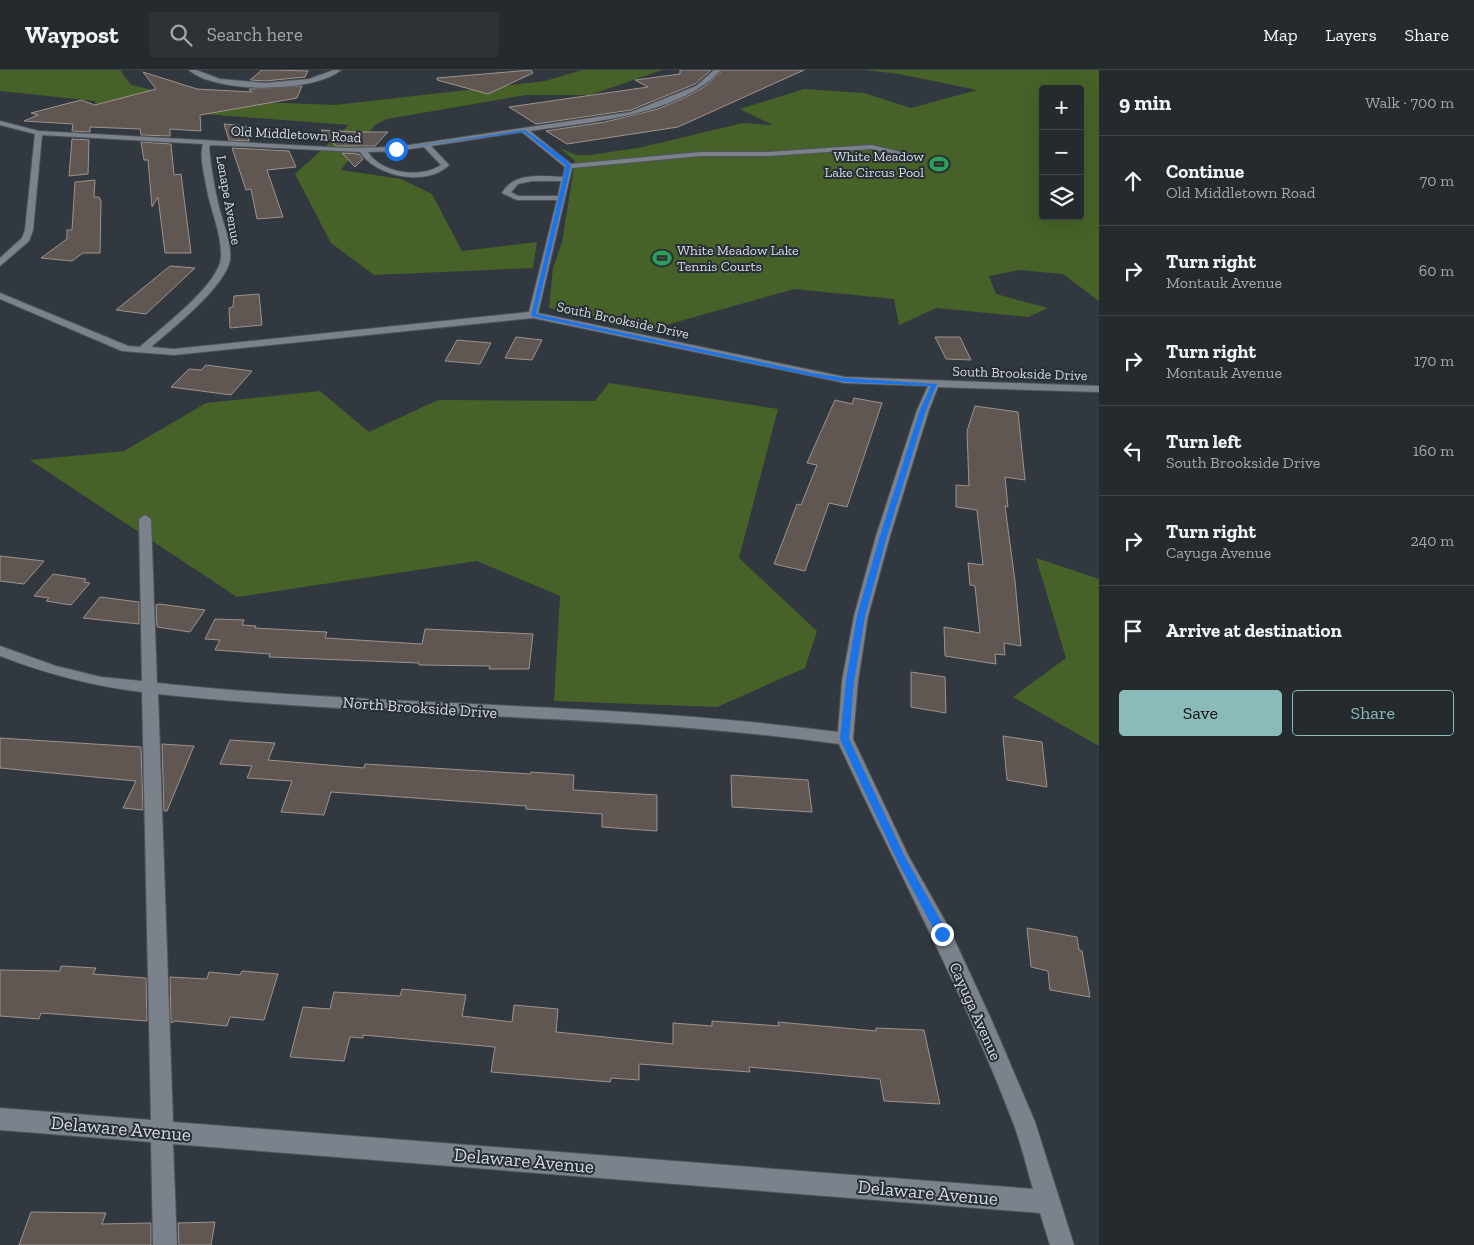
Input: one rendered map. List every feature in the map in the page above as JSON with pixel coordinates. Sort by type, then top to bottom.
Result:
[{"type":"street","points":[[192,70],[197,75],[208,79],[269,84],[309,82],[331,76],[338,70]]},
{"type":"street","name":"Old Middletown Road","points":[[0,123],[39,132],[209,142],[362,150],[427,146],[632,114],[698,87],[718,70]]},
{"type":"street","points":[[525,131],[562,158],[568,166],[567,179],[533,315]]},
{"type":"street","points":[[0,263],[26,240],[29,230],[39,132]]},
{"type":"street","name":"Lenape Avenue","points":[[141,350],[178,318],[209,286],[221,273],[225,261],[205,146],[209,142]]},
{"type":"street","points":[[362,150],[369,161],[387,172],[423,173],[443,168],[445,165],[443,160],[427,146]]},
{"type":"street","points":[[568,166],[709,154],[769,154],[871,147],[912,155]]},
{"type":"street","points":[[562,198],[517,198],[506,194],[510,186],[520,180],[567,179]]},
{"type":"street","name":"South Brookside Drive","points":[[0,296],[126,349],[174,352],[533,315],[812,375],[845,380],[1099,389]]},
{"type":"street","points":[[844,739],[850,681],[861,616],[883,536],[923,410],[934,384]]},
{"type":"street","points":[[145,519],[165,1245]]},
{"type":"street","name":"North Brookside Drive","points":[[0,651],[54,670],[101,682],[151,688],[240,697],[391,704],[771,729],[844,739]]},
{"type":"street","name":"Cayuga Avenue","points":[[844,739],[901,858],[942,934],[982,1021],[1024,1122],[1062,1245]]},
{"type":"street","name":"Delaware Avenue","points":[[0,1119],[1049,1202]]},
{"type":"green space","points":[[0,70],[120,70],[131,85],[191,99],[335,105],[545,81],[582,70],[662,70],[590,95],[526,95],[387,119],[375,125],[341,170],[401,179],[432,194],[462,251],[537,242],[533,268],[374,275],[331,243],[295,174],[349,125],[203,114],[97,112],[95,101],[0,91]]},
{"type":"green space","points":[[865,70],[1099,70],[1099,301],[1063,274],[1019,270],[989,276],[996,294],[1048,308],[1028,317],[936,308],[899,325],[894,299],[794,289],[641,332],[549,308],[553,268],[562,242],[575,161],[560,148],[576,155],[590,155],[638,148],[743,123],[773,125],[740,109],[804,89],[864,93],[911,108],[977,90],[899,74]]},
{"type":"green space","points":[[609,383],[778,409],[739,558],[817,631],[805,668],[717,707],[554,701],[560,596],[477,561],[237,597],[30,460],[124,451],[206,403],[320,391],[369,432],[438,400],[595,401]]},
{"type":"green space","points":[[1036,558],[1099,579],[1099,746],[1013,697],[1066,658]]},
{"type":"building","points":[[262,70],[308,71],[305,77],[265,81],[250,80]]},
{"type":"building","points":[[531,70],[533,73],[488,94],[437,80],[437,78]]},
{"type":"building","points":[[680,70],[711,70],[695,84],[631,110],[536,124],[509,107],[648,87],[635,80],[680,74]]},
{"type":"building","points":[[723,70],[804,70],[678,127],[567,144],[546,131],[605,122],[658,109],[704,87]]},
{"type":"building","points":[[143,72],[197,89],[252,92],[249,89],[302,86],[297,98],[200,115],[201,131],[170,129],[170,136],[141,135],[140,129],[90,127],[90,132],[72,131],[73,124],[24,121],[38,115],[31,113],[81,100],[95,105],[156,89]]},
{"type":"building","points":[[224,124],[246,126],[249,141],[229,140]]},
{"type":"building","points":[[321,130],[388,132],[375,146],[336,146]]},
{"type":"building","points":[[72,139],[89,140],[88,174],[69,176]]},
{"type":"building","points":[[141,142],[171,144],[174,175],[181,174],[191,253],[165,253],[158,197],[152,207],[148,160],[144,160]]},
{"type":"building","points":[[232,148],[289,151],[296,167],[267,170],[283,217],[257,219],[251,189],[246,190]]},
{"type":"building","points":[[342,153],[359,154],[363,159],[355,167]]},
{"type":"building","points":[[95,180],[94,197],[99,197],[101,201],[100,253],[83,253],[72,261],[41,258],[67,239],[67,230],[72,230],[75,182]]},
{"type":"building","points":[[170,266],[195,268],[146,314],[116,310]]},
{"type":"building","points":[[259,294],[262,325],[230,328],[229,308],[233,307],[234,296]]},
{"type":"building","points":[[516,337],[542,340],[532,360],[505,358]]},
{"type":"building","points":[[935,337],[960,337],[971,360],[946,359]]},
{"type":"building","points":[[457,340],[491,343],[480,364],[445,361]]},
{"type":"building","points":[[206,365],[252,371],[231,395],[171,387],[189,369],[201,370]]},
{"type":"building","points":[[854,398],[882,403],[847,507],[829,503],[805,571],[774,564],[797,504],[801,505],[817,465],[807,463],[835,400],[852,404]]},
{"type":"building","points":[[975,406],[1018,412],[1025,480],[1005,477],[1008,507],[1005,506],[1021,646],[1004,643],[1005,655],[995,654],[996,664],[945,656],[944,627],[980,633],[975,586],[970,585],[968,563],[983,565],[977,510],[956,507],[956,485],[969,486],[967,431]]},
{"type":"building","points":[[0,556],[44,561],[24,584],[0,581]]},
{"type":"building","points":[[53,574],[86,579],[84,582],[90,583],[71,605],[46,601],[49,598],[34,596]]},
{"type":"building","points":[[100,597],[139,602],[139,624],[83,618]]},
{"type":"building","points":[[156,605],[205,610],[190,632],[157,627]]},
{"type":"building","points":[[215,619],[244,620],[242,625],[256,626],[255,628],[327,632],[325,638],[422,644],[425,629],[533,634],[529,669],[489,669],[490,666],[419,665],[419,663],[269,657],[270,654],[215,650],[220,640],[205,639]]},
{"type":"building","points":[[911,672],[945,677],[946,713],[911,707]]},
{"type":"building","points":[[1003,736],[1042,742],[1047,787],[1007,780]]},
{"type":"building","points":[[0,738],[141,747],[143,810],[123,808],[136,781],[0,768]]},
{"type":"building","points":[[230,740],[275,743],[268,760],[364,768],[365,764],[574,775],[573,790],[657,795],[657,831],[602,827],[602,814],[526,809],[526,806],[331,792],[324,815],[281,812],[292,781],[247,778],[252,766],[220,764]]},
{"type":"building","points":[[162,744],[194,746],[167,811],[164,811]]},
{"type":"building","points":[[731,775],[808,780],[812,812],[732,807]]},
{"type":"building","points":[[1027,928],[1077,937],[1079,950],[1082,951],[1090,997],[1050,990],[1048,971],[1031,967]]},
{"type":"building","points":[[61,966],[96,968],[93,974],[146,978],[147,1021],[41,1013],[39,1019],[0,1016],[0,970],[60,971]]},
{"type":"building","points":[[242,971],[278,974],[264,1020],[230,1017],[227,1026],[175,1021],[171,1023],[170,977],[207,979],[209,972],[240,975]]},
{"type":"building","points":[[402,989],[466,995],[462,1016],[512,1022],[514,1005],[558,1009],[556,1032],[673,1044],[673,1023],[712,1026],[712,1021],[779,1026],[778,1022],[876,1031],[876,1028],[924,1030],[940,1104],[884,1101],[880,1079],[749,1067],[750,1072],[639,1064],[639,1080],[611,1078],[610,1082],[491,1072],[495,1047],[363,1035],[363,1038],[350,1037],[344,1061],[290,1057],[303,1007],[330,1009],[334,992],[400,996]]},
{"type":"building","points":[[31,1212],[106,1213],[102,1224],[151,1223],[151,1245],[19,1245]]},
{"type":"building","points":[[215,1222],[211,1245],[179,1245],[178,1223]]},
{"type":"place","name":"White Meadow Lake Circus Pool","points":[[939,164]]},
{"type":"place","name":"White Meadow Lake Tennis Courts","points":[[662,258]]},
{"type":"route","points":[[396,149],[525,131],[562,158],[568,166],[568,177],[533,315],[812,375],[845,380],[934,384],[923,410],[883,536],[861,616],[850,681],[844,739],[901,858],[942,934]]}]
